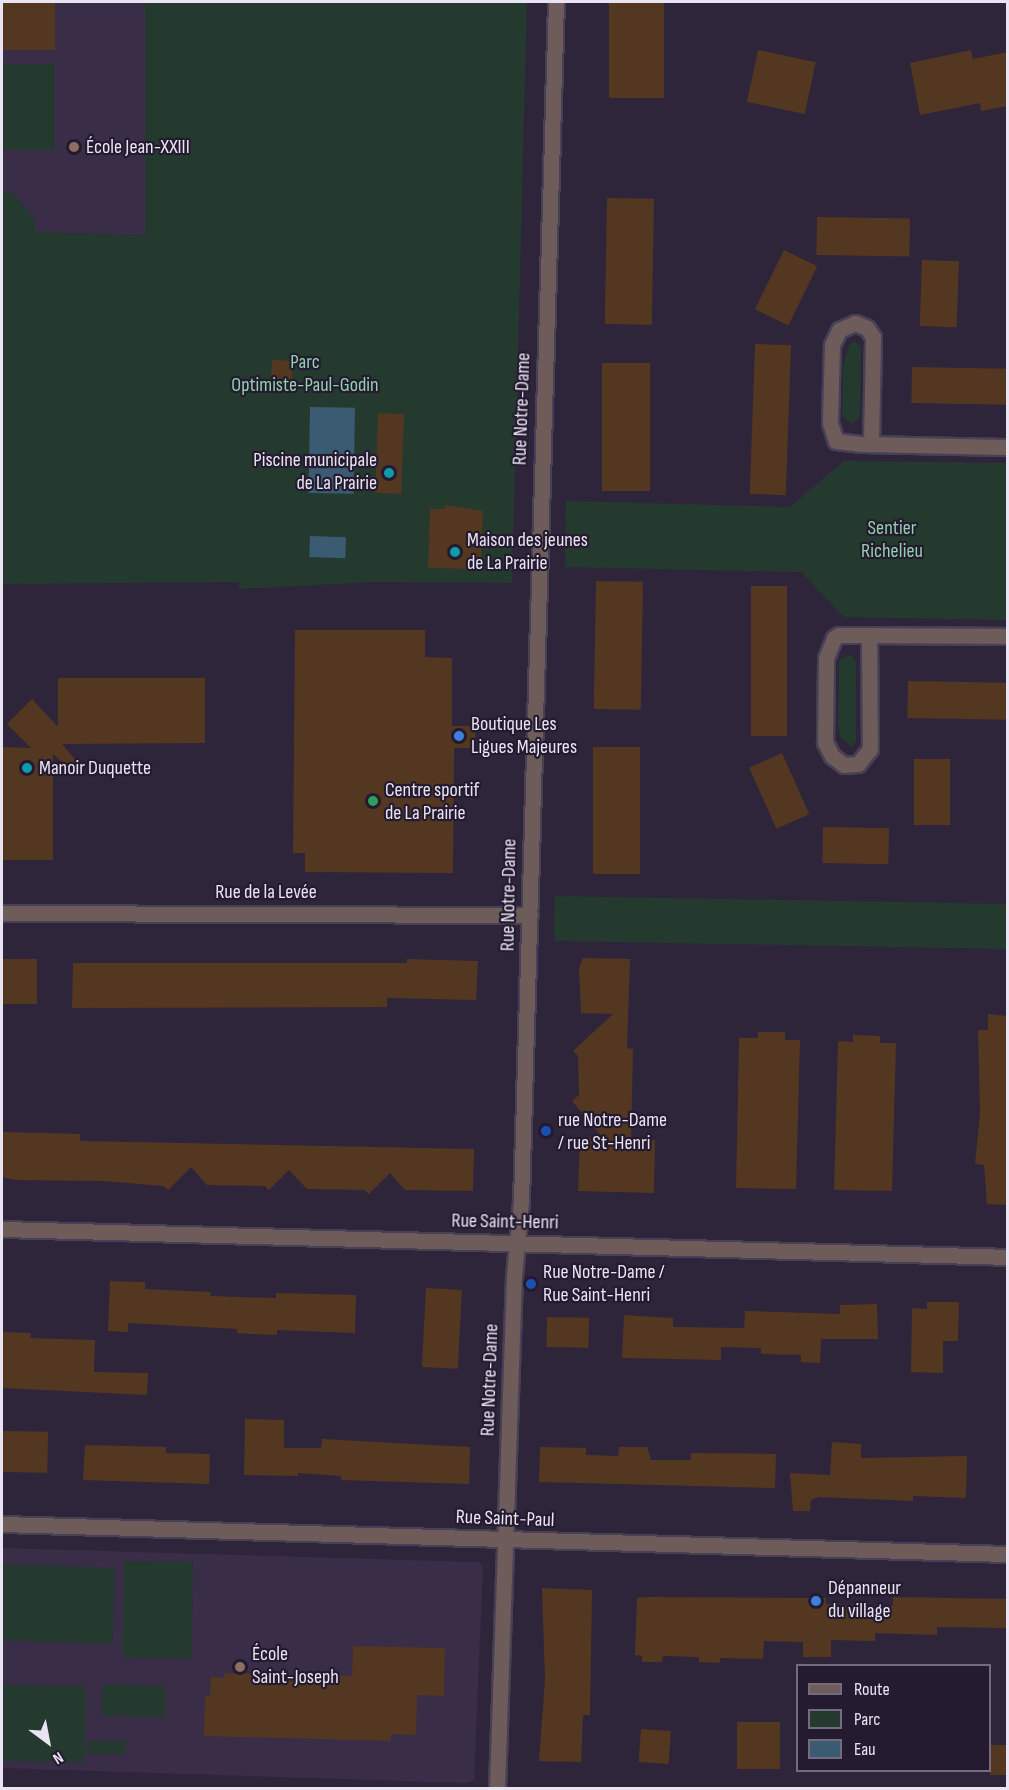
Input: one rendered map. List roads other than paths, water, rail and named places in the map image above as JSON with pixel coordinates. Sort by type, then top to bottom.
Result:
[{"type":"street","name":"Rue Notre-Dame","points":[[497,1788],[530,915],[556,2]]},
{"type":"street","points":[[872,444],[873,337],[867,328],[855,323],[839,330],[832,345],[831,432],[839,444],[1008,447]]},
{"type":"street","points":[[869,635],[870,749],[858,764],[844,765],[832,756],[825,742],[826,658],[834,638],[869,635],[1008,636]]},
{"type":"street","name":"Rue de la Levée","points":[[2,913],[530,915]]},
{"type":"street","name":"Rue Saint-Henri","points":[[2,1228],[1008,1257]]},
{"type":"street","name":"Rue Saint-Paul","points":[[2,1524],[1008,1554]]},
{"type":"water","points":[[310,407],[355,408],[353,494],[308,493]]},
{"type":"water","points":[[310,536],[346,537],[345,558],[309,557]]},
{"type":"place","name":"École Jean-XXIII","points":[[74,147]]},
{"type":"place","name":"Piscine municipale de La Prairie","points":[[389,473]]},
{"type":"place","name":"Maison des jeunes de La Prairie","points":[[455,552]]},
{"type":"place","name":"Boutique Les Ligues Majeures","points":[[459,736]]},
{"type":"place","name":"Manoir Duquette","points":[[27,768]]},
{"type":"place","name":"Centre sportif de La Prairie","points":[[373,801]]},
{"type":"place","name":"rue Notre-Dame / rue St-Henri","points":[[546,1131]]},
{"type":"place","name":"Rue Notre-Dame / Rue Saint-Henri","points":[[531,1284]]},
{"type":"place","name":"Dépanneur du village","points":[[816,1601]]},
{"type":"place","name":"École Saint-Joseph","points":[[240,1667]]},
{"type":"park label","name":"Parc Optimiste-Paul-Godin","points":[[305,374]]},
{"type":"park label","name":"Sentier Richelieu","points":[[892,540]]}]
